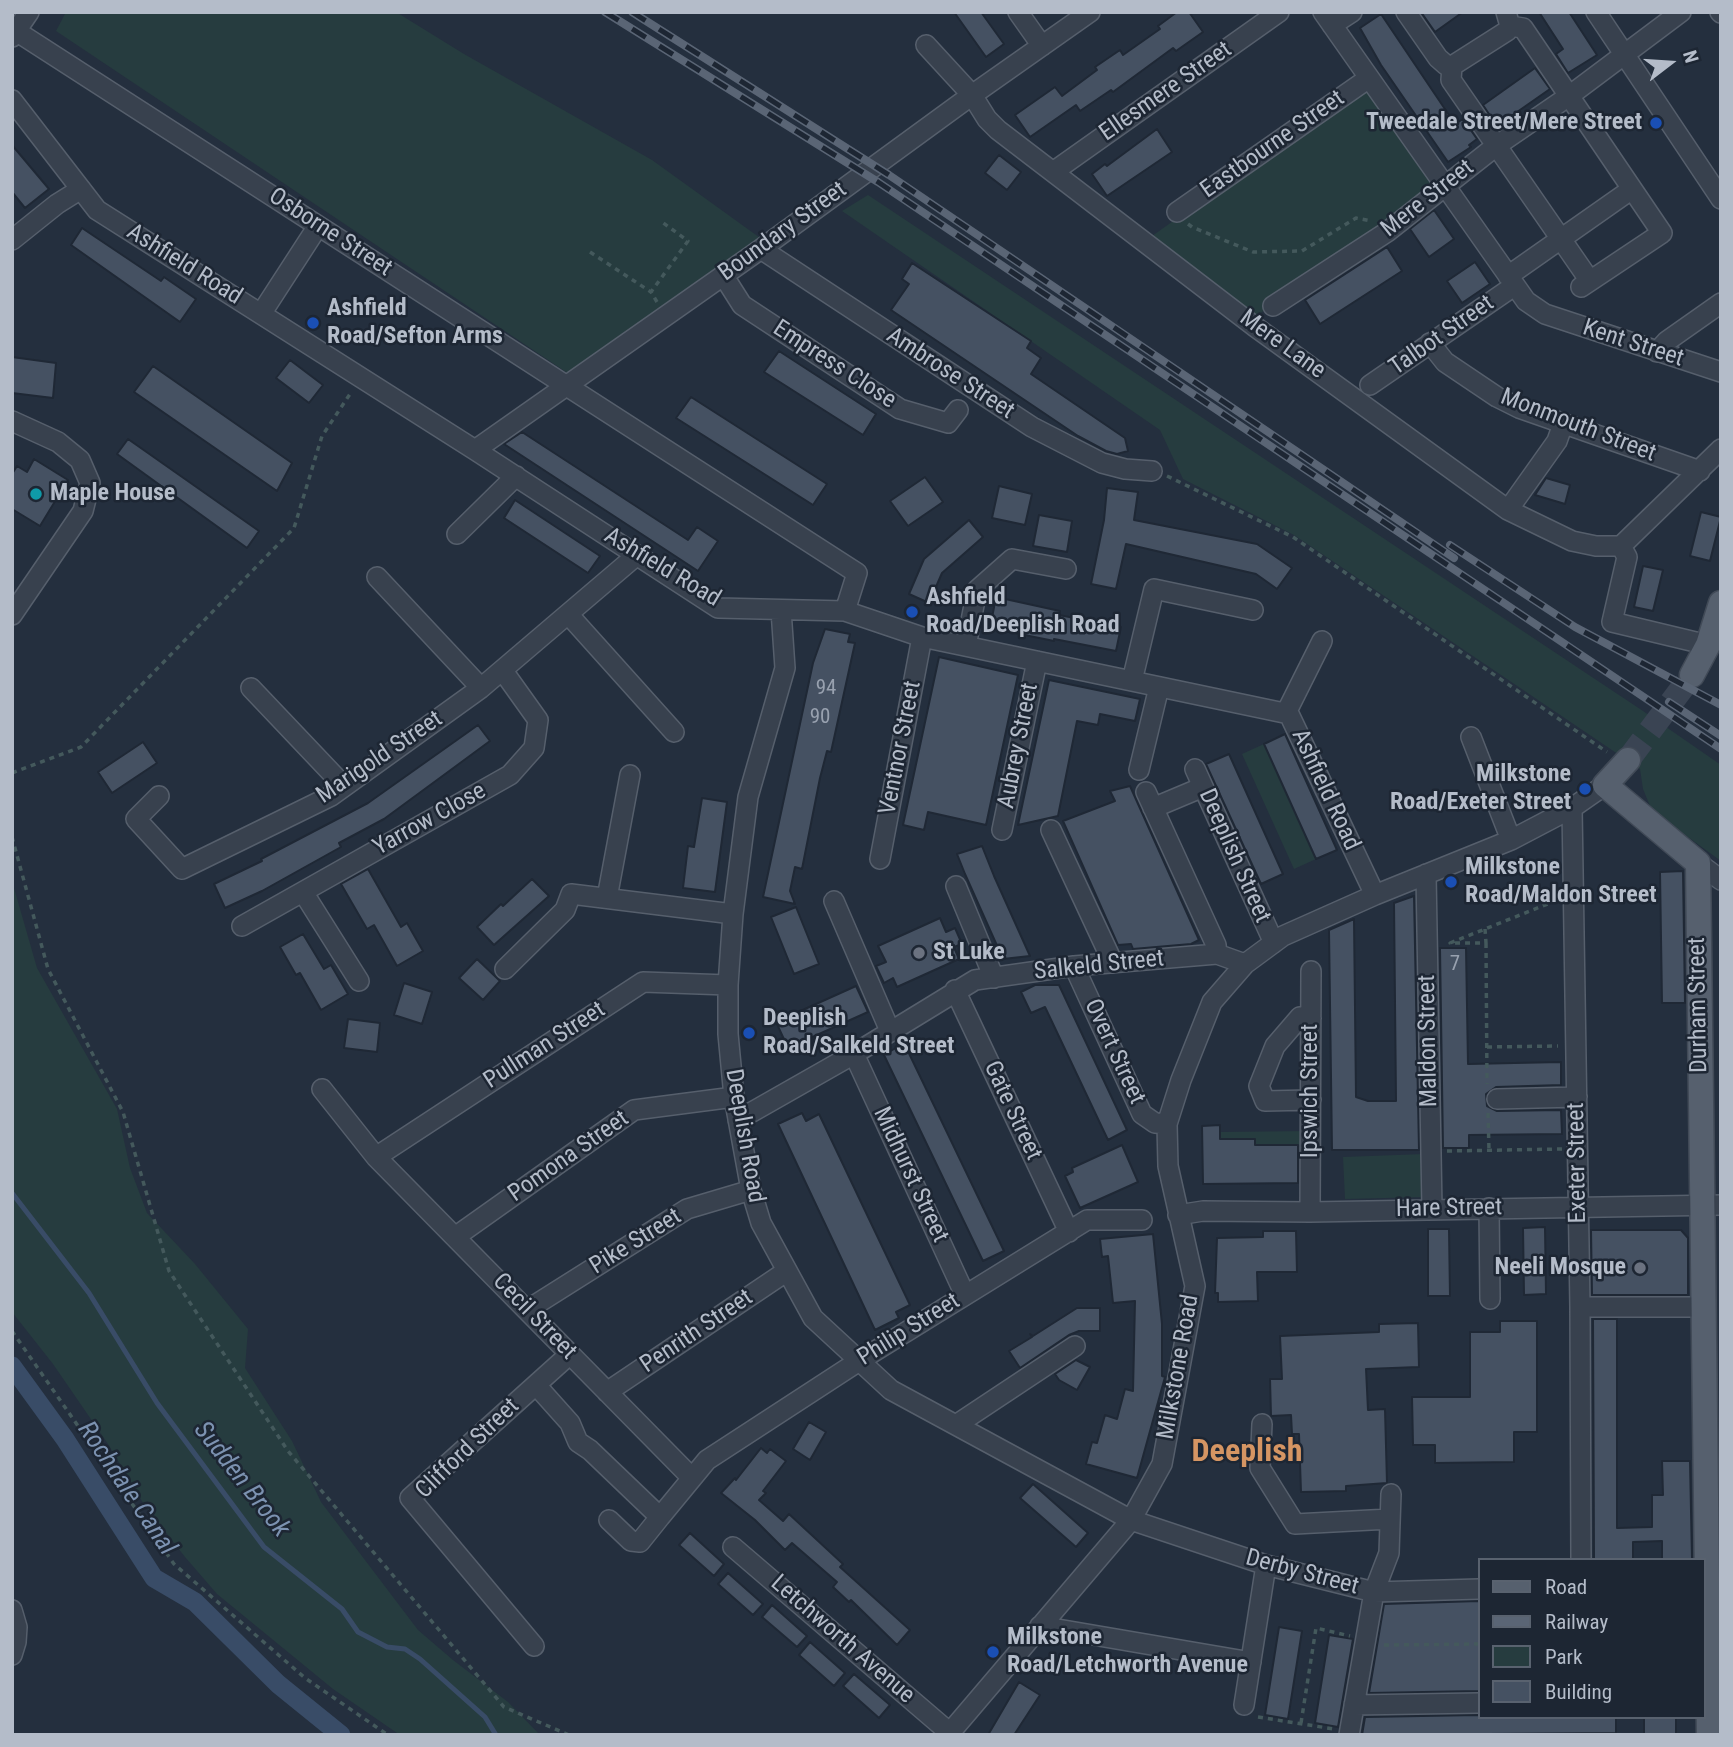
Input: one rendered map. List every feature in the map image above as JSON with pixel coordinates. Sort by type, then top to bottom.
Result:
[{"type":"main road","points":[[1692,675],[1708,645],[1721,603]]},
{"type":"main road","name":"Milkstone Road","points":[[1605,785],[1618,757]]},
{"type":"main road","points":[[1605,785],[1698,863]]},
{"type":"main road","name":"Durham Street","points":[[1698,863],[1711,1205],[1703,1307],[1713,1436],[1706,1699],[1709,1735]]},
{"type":"street","points":[[14,34],[29,12]]},
{"type":"street","points":[[1018,12],[1042,46]]},
{"type":"street","name":"Boundary Street","points":[[475,450],[761,249],[1090,12]]},
{"type":"street","name":"Ellesmere Street","points":[[1053,172],[1279,12]]},
{"type":"street","points":[[1352,12],[1328,19],[1511,281]]},
{"type":"street","points":[[1406,12],[1438,58],[1446,65],[1452,66],[1507,31],[1508,19],[1522,28],[1662,233],[1585,284],[1560,239],[1451,80],[1452,66]]},
{"type":"street","points":[[1596,12],[1721,199]]},
{"type":"street","name":"Mere Street","points":[[1273,306],[1387,232],[1496,146],[1569,96],[1681,12]]},
{"type":"street","name":"Osborne Street","points":[[14,34],[857,573],[845,611]]},
{"type":"street","name":"Mere Lane","points":[[926,45],[972,95],[987,119],[998,130],[1254,326],[1508,510],[1572,541],[1596,546],[1621,546]]},
{"type":"street","name":"Eastbourne Street","points":[[1177,212],[1369,78]]},
{"type":"street","name":"Ashfield Road","points":[[12,100],[97,209],[718,608],[845,611],[922,637],[1289,714],[1375,895]]},
{"type":"street","points":[[12,240],[57,204],[81,189]]},
{"type":"street","name":"Talbot Street","points":[[1370,385],[1511,281],[1560,239],[1632,189]]},
{"type":"street","points":[[261,314],[318,226]]},
{"type":"street","name":"Ambrose Street","points":[[761,249],[1032,427],[1102,463],[1125,469],[1152,471]]},
{"type":"street","name":"Empress Close","points":[[723,275],[742,304],[900,409],[948,423],[958,410]]},
{"type":"street","name":"Kent Street","points":[[1511,281],[1526,301],[1545,314],[1721,372]]},
{"type":"street","points":[[1657,352],[1667,341],[1721,303]]},
{"type":"street","name":"Monmouth Street","points":[[1430,343],[1445,362],[1497,397],[1563,424],[1700,471]]},
{"type":"street","points":[[12,421],[58,442],[80,460],[90,483],[83,511],[12,615]]},
{"type":"street","points":[[1508,510],[1557,441],[1563,424]]},
{"type":"street","points":[[1708,645],[1612,622],[1627,557],[1621,546],[1721,449]]},
{"type":"street","points":[[457,534],[516,476]]},
{"type":"street","name":"Marigold Street","points":[[159,796],[136,819],[182,870],[331,796],[503,671],[637,555]]},
{"type":"street","points":[[966,646],[977,590],[1012,559],[1066,569]]},
{"type":"street","points":[[377,577],[481,688]]},
{"type":"street","points":[[1132,681],[1154,589],[1253,610]]},
{"type":"street","name":"Deeplish Road","points":[[781,610],[785,668],[748,797],[733,914],[728,985],[728,1034],[734,1097],[751,1190],[761,1223],[813,1318],[891,1390],[1130,1520]]},
{"type":"street","points":[[568,614],[674,732]]},
{"type":"street","name":"Ventnor Street","points":[[880,859],[922,637]]},
{"type":"street","points":[[1286,713],[1322,641]]},
{"type":"street","name":"Aubrey Street","points":[[1002,831],[1037,661]]},
{"type":"street","name":"Yarrow Close","points":[[242,926],[510,775],[534,748],[538,720],[503,671]]},
{"type":"street","points":[[1139,770],[1159,687]]},
{"type":"street","points":[[251,688],[344,786]]},
{"type":"street","points":[[1471,737],[1511,840]]},
{"type":"street","name":"Deeplish Street","points":[[1195,769],[1274,943]]},
{"type":"street","points":[[607,898],[630,775]]},
{"type":"street","name":"Milkstone Road","points":[[949,1734],[1130,1520],[1162,1464],[1195,1286],[1168,1166],[1167,1124],[1212,1002],[1245,964],[1283,936],[1511,840],[1572,808],[1605,785]]},
{"type":"street","points":[[1203,787],[1149,800],[1216,944],[1217,954]]},
{"type":"street","name":"Exeter Street","points":[[1572,808],[1581,1558]]},
{"type":"street","points":[[1051,830],[1113,963]]},
{"type":"street","points":[[1698,863],[1721,880]]},
{"type":"street","name":"Maldon Street","points":[[1426,874],[1432,1209]]},
{"type":"street","points":[[956,886],[994,978]]},
{"type":"street","points":[[303,892],[359,981]]},
{"type":"street","points":[[505,969],[565,910],[571,894],[733,914]]},
{"type":"street","points":[[834,901],[890,1031]]},
{"type":"street","name":"Salkeld Street","points":[[738,1121],[975,980],[1074,966],[1217,954],[1245,964]]},
{"type":"street","name":"Overt Street","points":[[1074,966],[1142,1114],[1155,1123],[1167,1124]]},
{"type":"street","name":"Ipswich Street","points":[[1310,1212],[1311,971]]},
{"type":"street","name":"Pullman Street","points":[[376,1157],[643,982],[728,985]]},
{"type":"street","name":"Gate Street","points":[[956,990],[1069,1231]]},
{"type":"street","points":[[1311,1018],[1300,1017],[1275,1046],[1259,1086],[1265,1101],[1311,1100]]},
{"type":"street","name":"Midhurst Street","points":[[854,1054],[965,1295]]},
{"type":"street","name":"Cecil Street","points":[[322,1089],[376,1157],[692,1478]]},
{"type":"street","name":"Pomona Street","points":[[455,1237],[634,1110],[734,1097]]},
{"type":"street","points":[[1491,1099],[1577,1097]]},
{"type":"street","name":"Pike Street","points":[[527,1310],[687,1209],[751,1190]]},
{"type":"street","name":"Hare Street","points":[[1178,1215],[1203,1211],[1310,1212],[1711,1205]]},
{"type":"street","points":[[1489,1208],[1490,1299]]},
{"type":"street","name":"Philip Street","points":[[609,1520],[631,1541],[640,1542],[707,1460],[859,1360],[1087,1220],[1142,1220]]},
{"type":"street","name":"Penrith Street","points":[[607,1392],[787,1271]]},
{"type":"street","points":[[1580,1307],[1703,1307]]},
{"type":"street","points":[[956,1425],[1075,1346]]},
{"type":"street","name":"Clifford Street","points":[[534,1646],[410,1498],[570,1354]]},
{"type":"street","points":[[536,1385],[570,1423],[578,1442],[590,1450],[660,1517]]},
{"type":"street","points":[[1262,1424],[1259,1468],[1295,1524],[1390,1520]]},
{"type":"street","points":[[1349,1733],[1374,1592],[1390,1553],[1391,1494]]},
{"type":"street","name":"Derby Street","points":[[1130,1520],[1266,1564],[1374,1592],[1478,1589]]},
{"type":"street","name":"Letchworth Avenue","points":[[733,1547],[949,1734]]},
{"type":"street","points":[[1244,1705],[1266,1564]]},
{"type":"street","points":[[12,1610],[17,1627],[12,1655]]},
{"type":"street","points":[[1040,1626],[1251,1662]]},
{"type":"street","points":[[1354,1705],[1478,1703]]},
{"type":"path","points":[[1177,212],[1192,227],[1253,252],[1302,251],[1356,218],[1371,220],[1387,232]]},
{"type":"path","points":[[651,292],[688,242],[662,222]]},
{"type":"path","points":[[590,252],[651,292],[666,315]]},
{"type":"path","points":[[12,773],[81,747],[294,528],[322,436],[361,378]]},
{"type":"path","points":[[1152,471],[1184,483],[1293,537],[1618,757]]},
{"type":"path","points":[[12,837],[48,969],[123,1112],[169,1270],[288,1451],[504,1707],[569,1735]]},
{"type":"path","points":[[1486,943],[1450,943],[1573,893]]},
{"type":"path","points":[[1485,929],[1487,1047],[1491,1099],[1489,1150]]},
{"type":"path","points":[[1487,1047],[1576,1046]]},
{"type":"path","points":[[1431,1151],[1577,1149]]},
{"type":"path","points":[[12,1331],[174,1564],[305,1678],[388,1735]]},
{"type":"path","points":[[1301,1723],[1316,1628],[1365,1642],[1478,1644]]},
{"type":"path","points":[[1244,1705],[1242,1714],[1349,1733]]},
{"type":"green space","points":[[66,12],[396,12],[464,54],[652,160],[763,240],[572,376],[56,31]]},
{"type":"green space","points":[[1368,83],[1441,184],[1381,231],[1259,314],[1253,321],[1145,241]]},
{"type":"green space","points":[[868,195],[1721,765],[1721,861],[1663,819],[1650,806],[1643,789],[1640,769],[1294,535],[1183,479],[1160,430],[842,211]]},
{"type":"green space","points":[[1264,744],[1316,859],[1294,869],[1242,754]]},
{"type":"green space","points":[[12,881],[37,968],[117,1109],[130,1168],[147,1213],[195,1264],[248,1329],[245,1368],[292,1441],[321,1502],[418,1630],[508,1702],[540,1735],[400,1735],[333,1689],[217,1594],[185,1557],[143,1503],[108,1444],[53,1364],[12,1312]]},
{"type":"green space","points":[[1308,1131],[1308,1155],[1300,1156],[1300,1145],[1255,1145],[1255,1139],[1228,1139],[1228,1157],[1220,1157],[1220,1132]]},
{"type":"green space","points":[[1424,1154],[1426,1197],[1345,1199],[1343,1157]]},
{"type":"building","points":[[954,12],[981,12],[1004,44],[986,57]]},
{"type":"building","points":[[1177,12],[1189,12],[1203,32],[1176,51],[1173,48],[1113,92],[1111,90],[1080,111],[1076,105],[1030,137],[1015,115],[1055,87],[1062,96],[1097,70],[1095,67],[1120,50],[1123,55],[1160,29],[1158,26]]},
{"type":"building","points":[[1421,12],[1463,12],[1435,32]]},
{"type":"building","points":[[1539,12],[1569,12],[1597,55],[1568,73],[1556,54],[1563,49]]},
{"type":"building","points":[[1381,14],[1455,124],[1463,119],[1477,139],[1469,145],[1471,147],[1448,162],[1381,65],[1360,28]]},
{"type":"building","points":[[1535,68],[1550,89],[1497,126],[1483,105]]},
{"type":"building","points":[[1157,129],[1172,152],[1107,196],[1092,174]]},
{"type":"building","points":[[12,145],[49,189],[25,208],[12,192]]},
{"type":"building","points":[[999,155],[1021,172],[1007,190],[985,173]]},
{"type":"building","points":[[1434,210],[1454,239],[1429,257],[1410,229]]},
{"type":"building","points":[[82,228],[161,281],[164,277],[196,299],[180,322],[71,245]]},
{"type":"building","points":[[1387,247],[1402,271],[1320,324],[1305,300]]},
{"type":"building","points":[[1475,262],[1490,284],[1462,303],[1447,281]]},
{"type":"building","points":[[912,263],[1031,341],[1027,348],[1041,358],[1031,374],[1125,438],[1128,451],[1117,454],[1106,451],[1078,436],[891,310],[909,284],[902,279]]},
{"type":"building","points":[[779,351],[876,414],[863,435],[764,372]]},
{"type":"building","points":[[12,357],[56,363],[53,398],[12,393]]},
{"type":"building","points":[[290,360],[323,385],[309,403],[276,378]]},
{"type":"building","points":[[153,366],[292,463],[277,491],[134,392]]},
{"type":"building","points":[[691,397],[827,484],[813,505],[676,418]]},
{"type":"building","points":[[522,432],[688,540],[697,527],[718,541],[698,571],[504,444]]},
{"type":"building","points":[[128,439],[259,531],[247,548],[117,454]]},
{"type":"building","name":"Maple House","points":[[34,459],[68,480],[40,526],[12,509],[12,474],[17,466],[27,472]]},
{"type":"building","points":[[925,477],[943,502],[908,526],[890,501]]},
{"type":"building","points":[[1546,478],[1570,485],[1565,504],[1535,495]]},
{"type":"building","points":[[999,486],[1032,494],[1025,525],[992,518]]},
{"type":"building","points":[[1107,488],[1138,492],[1134,520],[1257,544],[1292,568],[1277,589],[1256,574],[1126,544],[1116,589],[1091,584],[1104,520]]},
{"type":"building","points":[[515,500],[600,556],[588,573],[504,518]]},
{"type":"building","points":[[1701,512],[1721,517],[1710,561],[1690,556]]},
{"type":"building","points":[[1039,515],[1072,521],[1067,552],[1033,546]]},
{"type":"building","points":[[969,520],[983,537],[942,573],[929,603],[909,594],[924,559]]},
{"type":"building","points":[[1643,566],[1663,570],[1653,611],[1634,607]]},
{"type":"building","points":[[996,597],[1060,611],[1059,615],[1121,627],[1116,651],[990,628]]},
{"type":"building","points":[[825,629],[850,634],[848,642],[855,643],[831,752],[827,751],[820,778],[802,869],[795,867],[790,891],[795,904],[763,897],[813,663]]},
{"type":"building","points":[[939,657],[1018,675],[986,825],[928,812],[924,830],[903,825]]},
{"type":"building","points":[[1049,680],[1140,699],[1135,721],[1100,714],[1098,725],[1077,721],[1058,816],[1018,825]]},
{"type":"building","points":[[478,725],[490,741],[384,819],[339,843],[341,847],[262,891],[225,908],[214,884],[368,803]]},
{"type":"building","points":[[1285,734],[1337,850],[1316,859],[1264,744]]},
{"type":"building","points":[[143,742],[157,763],[112,793],[98,772]]},
{"type":"building","points":[[1229,754],[1283,874],[1261,884],[1206,764]]},
{"type":"building","points":[[1130,786],[1199,940],[1191,944],[1133,949],[1131,944],[1118,945],[1063,821],[1115,801],[1110,791]]},
{"type":"building","points":[[702,798],[727,802],[715,892],[683,888],[688,846],[694,847]]},
{"type":"building","points":[[982,846],[1030,956],[1003,959],[965,874],[957,854]]},
{"type":"building","points":[[368,869],[401,927],[407,923],[423,951],[397,966],[374,925],[367,929],[341,884]]},
{"type":"building","points":[[1683,871],[1685,1003],[1662,1003],[1660,872]]},
{"type":"building","points":[[532,879],[549,896],[494,945],[477,927]]},
{"type":"building","points":[[1414,896],[1419,1150],[1332,1150],[1329,930],[1354,919],[1356,1097],[1368,1101],[1396,1101],[1394,903]]},
{"type":"building","points":[[796,907],[819,964],[794,974],[771,917]]},
{"type":"building","name":"St Luke","points":[[940,918],[946,932],[955,928],[962,944],[954,947],[959,959],[897,987],[893,978],[884,983],[876,966],[886,962],[878,946]]},
{"type":"building","points":[[303,934],[324,969],[331,965],[348,994],[321,1010],[300,973],[296,975],[280,947]]},
{"type":"building","points":[[1440,948],[1466,948],[1468,1064],[1561,1062],[1561,1085],[1496,1087],[1486,1094],[1487,1106],[1497,1111],[1561,1110],[1562,1134],[1469,1135],[1469,1148],[1443,1148]]},
{"type":"building","points":[[477,959],[500,981],[483,1000],[459,978]]},
{"type":"building","points":[[404,983],[432,992],[422,1024],[394,1015]]},
{"type":"building","points":[[1035,985],[1059,985],[1127,1130],[1108,1140],[1045,1007],[1031,1013],[1021,992]]},
{"type":"building","points":[[856,986],[868,1012],[788,1048],[776,1022]]},
{"type":"building","points":[[348,1019],[380,1023],[377,1052],[344,1048]]},
{"type":"building","points":[[904,1043],[1004,1251],[983,1261],[884,1055]]},
{"type":"building","points":[[802,1113],[806,1121],[819,1114],[910,1305],[896,1312],[899,1318],[875,1330],[778,1124]]},
{"type":"building","points":[[1220,1125],[1220,1139],[1255,1139],[1255,1145],[1298,1145],[1298,1183],[1203,1184],[1202,1126]]},
{"type":"building","points":[[1122,1145],[1138,1182],[1080,1208],[1065,1176],[1073,1172],[1072,1168]]},
{"type":"building","points":[[1545,1227],[1546,1294],[1524,1295],[1523,1228]]},
{"type":"building","points":[[1428,1229],[1449,1229],[1450,1296],[1428,1296]]},
{"type":"building","name":"Neeli Mosque","points":[[1591,1230],[1681,1230],[1688,1238],[1688,1295],[1592,1295]]},
{"type":"building","points":[[1263,1231],[1296,1231],[1297,1272],[1257,1272],[1258,1301],[1218,1302],[1218,1293],[1215,1293],[1217,1238],[1263,1237]]},
{"type":"building","points":[[1153,1234],[1162,1324],[1162,1376],[1165,1377],[1137,1478],[1086,1464],[1092,1442],[1097,1443],[1105,1415],[1117,1419],[1125,1389],[1133,1391],[1135,1301],[1113,1303],[1108,1256],[1102,1257],[1100,1239]]},
{"type":"building","points":[[1077,1308],[1100,1308],[1100,1331],[1079,1331],[1069,1335],[1020,1368],[1009,1351],[1032,1337],[1030,1334],[1033,1336]]},
{"type":"building","points":[[1593,1319],[1617,1319],[1617,1528],[1652,1527],[1652,1495],[1663,1495],[1662,1461],[1690,1461],[1692,1558],[1662,1558],[1662,1541],[1633,1542],[1633,1558],[1594,1558]]},
{"type":"building","points":[[1500,1321],[1537,1321],[1537,1432],[1514,1432],[1514,1462],[1435,1463],[1435,1445],[1413,1445],[1412,1397],[1470,1397],[1470,1332],[1500,1332]]},
{"type":"building","points":[[1418,1323],[1419,1367],[1366,1369],[1368,1410],[1385,1409],[1387,1483],[1346,1486],[1346,1491],[1301,1492],[1299,1434],[1292,1434],[1291,1415],[1271,1416],[1270,1379],[1282,1379],[1280,1336],[1379,1332],[1379,1324]]},
{"type":"building","points":[[1076,1360],[1090,1367],[1077,1390],[1059,1380],[1055,1374]]},
{"type":"building","points":[[809,1422],[826,1432],[810,1460],[793,1449]]},
{"type":"building","points":[[761,1448],[767,1453],[770,1449],[786,1461],[759,1500],[783,1521],[789,1514],[843,1564],[840,1567],[910,1630],[897,1645],[851,1600],[849,1602],[833,1587],[837,1582],[792,1543],[785,1550],[755,1520],[721,1493],[735,1478],[736,1480]]},
{"type":"building","points":[[1033,1484],[1088,1533],[1076,1547],[1020,1498]]},
{"type":"building","points":[[690,1533],[724,1564],[714,1576],[679,1545]]},
{"type":"building","points":[[728,1573],[763,1604],[753,1615],[718,1584]]},
{"type":"building","points":[[1478,1601],[1478,1691],[1369,1693],[1384,1604]]},
{"type":"building","points":[[772,1605],[807,1636],[797,1647],[762,1617]]},
{"type":"building","points":[[1279,1627],[1302,1631],[1288,1719],[1265,1715]]},
{"type":"building","points":[[1329,1635],[1353,1639],[1338,1727],[1315,1723]]},
{"type":"building","points":[[810,1642],[845,1673],[834,1686],[799,1655]]},
{"type":"building","points":[[854,1674],[890,1705],[879,1718],[843,1686]]},
{"type":"building","points":[[1019,1682],[1040,1695],[1014,1735],[988,1735]]},
{"type":"building","points":[[1478,1715],[1478,1719],[1616,1719],[1616,1733],[1362,1735],[1365,1717]]},
{"type":"building","points":[[1644,1719],[1676,1719],[1676,1735],[1644,1735]]},
{"type":"waterway","name":"Sudden Brook","points":[[12,1193],[89,1293],[157,1403],[264,1547],[342,1609],[358,1632],[387,1647],[405,1649],[420,1659],[485,1717],[496,1735]]},
{"type":"waterway","name":"Rochdale Canal","points":[[12,1366],[65,1439],[154,1578],[195,1602],[278,1684],[341,1735]]},
{"type":"tunnel","points":[[1628,760],[1692,675]]},
{"type":"railway","points":[[605,12],[878,182],[1721,749]]},
{"type":"railway","points":[[632,12],[889,175],[1454,558]]},
{"type":"railway","points":[[1450,545],[1575,627],[1721,705]]},
{"type":"railway","points":[[1669,702],[1721,736]]},
{"type":"place","name":"Tweedale Street/Mere Street","points":[[1656,123]]},
{"type":"place","name":"Ashfield Road/Sefton Arms","points":[[313,323]]},
{"type":"place","name":"Maple House","points":[[36,494]]},
{"type":"place","name":"Ashfield Road/Deeplish Road","points":[[912,612]]},
{"type":"place","name":"Milkstone Road/Exeter Street","points":[[1585,789]]},
{"type":"place","name":"Milkstone Road/Maldon Street","points":[[1451,882]]},
{"type":"place","name":"St Luke","points":[[919,953]]},
{"type":"place","name":"Deeplish Road/Salkeld Street","points":[[749,1033]]},
{"type":"place","name":"Neeli Mosque","points":[[1640,1268]]},
{"type":"place","name":"Milkstone Road/Letchworth Avenue","points":[[993,1652]]},
{"type":"district","name":"Deeplish","points":[[1247,1453]]}]
